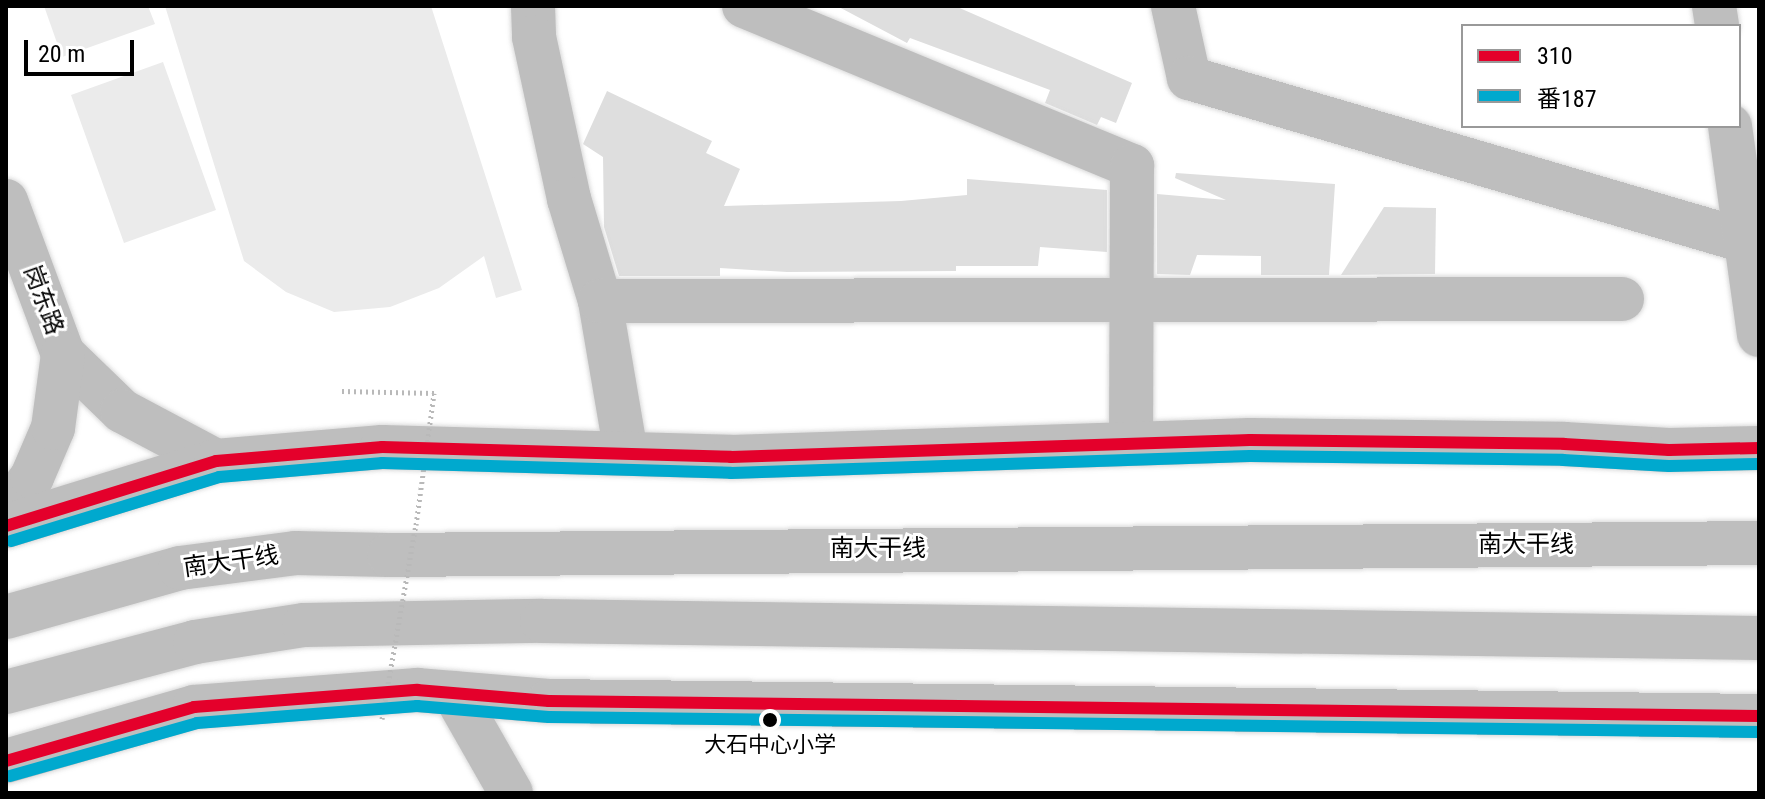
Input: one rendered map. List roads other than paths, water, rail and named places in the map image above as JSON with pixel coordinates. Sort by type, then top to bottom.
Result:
[{"type":"main road","points":[[533,6],[534,37],[569,199],[600,301],[626,453]]},
{"type":"main road","points":[[744,6],[1132,166],[1131,442]]},
{"type":"main road","points":[[1173,6],[1189,78],[1745,241]]},
{"type":"main road","points":[[1730,128],[1759,335]]},
{"type":"main road","name":"岗东路","points":[[6,201],[63,354]]},
{"type":"main road","points":[[600,301],[1130,297],[1622,299]]},
{"type":"main road","points":[[63,354],[122,411],[216,461]]},
{"type":"main road","points":[[6,511],[32,477],[53,428],[63,354]]},
{"type":"main road","points":[[6,526],[216,461],[382,447],[806,456],[1250,440],[1564,444],[1669,450],[1759,448]]},
{"type":"main road","name":"南大干线","points":[[6,617],[180,568],[295,553],[389,555],[1759,543]]},
{"type":"main road","points":[[6,692],[195,642],[304,625],[542,621],[1759,638]]},
{"type":"main road","points":[[6,761],[194,707],[417,690],[549,701],[1759,716]]},
{"type":"main road","points":[[454,693],[511,793]]},
{"type":"place","name":"大石中心小学","points":[[770,720]]}]
